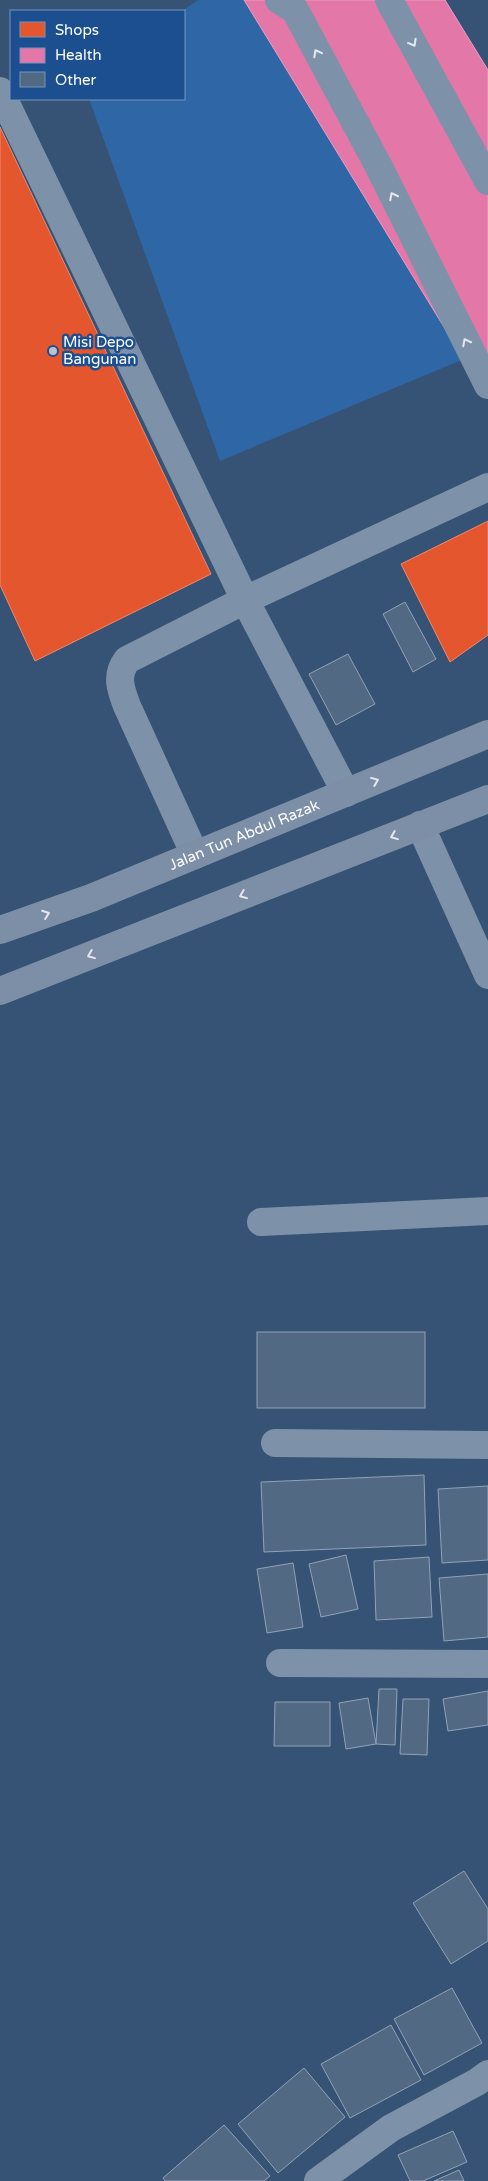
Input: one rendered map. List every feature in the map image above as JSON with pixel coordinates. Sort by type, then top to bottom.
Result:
[{"type":"main road","name":"Jalan Tun Abdul Razak","points":[[0,930],[91,898],[488,734]]},
{"type":"main road","points":[[0,991],[488,799]]},
{"type":"street","points":[[389,0],[488,181]]},
{"type":"street","points":[[295,3],[488,385]]},
{"type":"street","points":[[0,91],[245,600],[346,793]]},
{"type":"street","points":[[195,855],[127,706],[119,676],[122,666],[133,656],[245,600],[488,488]]},
{"type":"street","points":[[420,825],[488,975]]},
{"type":"street","points":[[261,1222],[488,1211]]},
{"type":"street","points":[[275,1443],[488,1445]]},
{"type":"street","points":[[280,1663],[488,1664]]},
{"type":"street","points":[[318,2181],[391,2128],[477,2082],[488,2074]]},
{"type":"shaded area","points":[[198,0],[244,0],[464,359],[220,461],[89,100],[185,100],[185,10],[183,10]]},
{"type":"building: Shops","name":"Misi Depo Bangunan","points":[[0,127],[211,574],[35,661],[0,585]]},
{"type":"building: Shops","points":[[488,521],[488,635],[450,662],[401,564]]},
{"type":"building: Health","points":[[244,0],[445,0],[488,70],[488,399]]},
{"type":"building: Other","points":[[405,602],[436,659],[413,672],[383,614]]},
{"type":"building: Other","points":[[348,654],[375,704],[336,725],[309,674]]},
{"type":"building: Other","points":[[257,1332],[425,1332],[425,1408],[257,1408]]},
{"type":"building: Other","points":[[424,1475],[426,1545],[264,1552],[261,1482]]},
{"type":"building: Other","points":[[488,1486],[488,1560],[442,1563],[438,1489]]},
{"type":"building: Other","points":[[346,1555],[358,1609],[321,1617],[309,1564]]},
{"type":"building: Other","points":[[429,1557],[432,1617],[376,1620],[374,1561]]},
{"type":"building: Other","points":[[293,1563],[303,1627],[267,1633],[257,1569]]},
{"type":"building: Other","points":[[488,1574],[488,1637],[444,1641],[439,1578]]},
{"type":"building: Other","points":[[379,1689],[397,1689],[395,1745],[376,1744]]},
{"type":"building: Other","points":[[488,1691],[488,1725],[448,1731],[443,1699]]},
{"type":"building: Other","points":[[368,1698],[376,1744],[346,1749],[339,1703]]},
{"type":"building: Other","points":[[403,1699],[429,1699],[427,1755],[400,1754]]},
{"type":"building: Other","points":[[275,1702],[330,1702],[330,1746],[274,1746]]},
{"type":"building: Other","points":[[464,1871],[488,1909],[488,1941],[451,1964],[413,1903]]},
{"type":"building: Other","points":[[452,1988],[482,2043],[424,2075],[394,2019]]},
{"type":"building: Other","points":[[391,2025],[421,2080],[350,2118],[321,2064]]},
{"type":"building: Other","points":[[304,2068],[345,2117],[278,2173],[238,2124]]},
{"type":"building: Other","points":[[224,2125],[270,2176],[264,2181],[165,2181],[163,2178]]},
{"type":"building: Other","points":[[453,2131],[467,2162],[423,2181],[410,2181],[398,2155]]},
{"type":"building: Other","points":[[459,2170],[464,2181],[434,2181]]},
{"type":"place","name":"Misi Depo Bangunan","points":[[53,351]]}]
